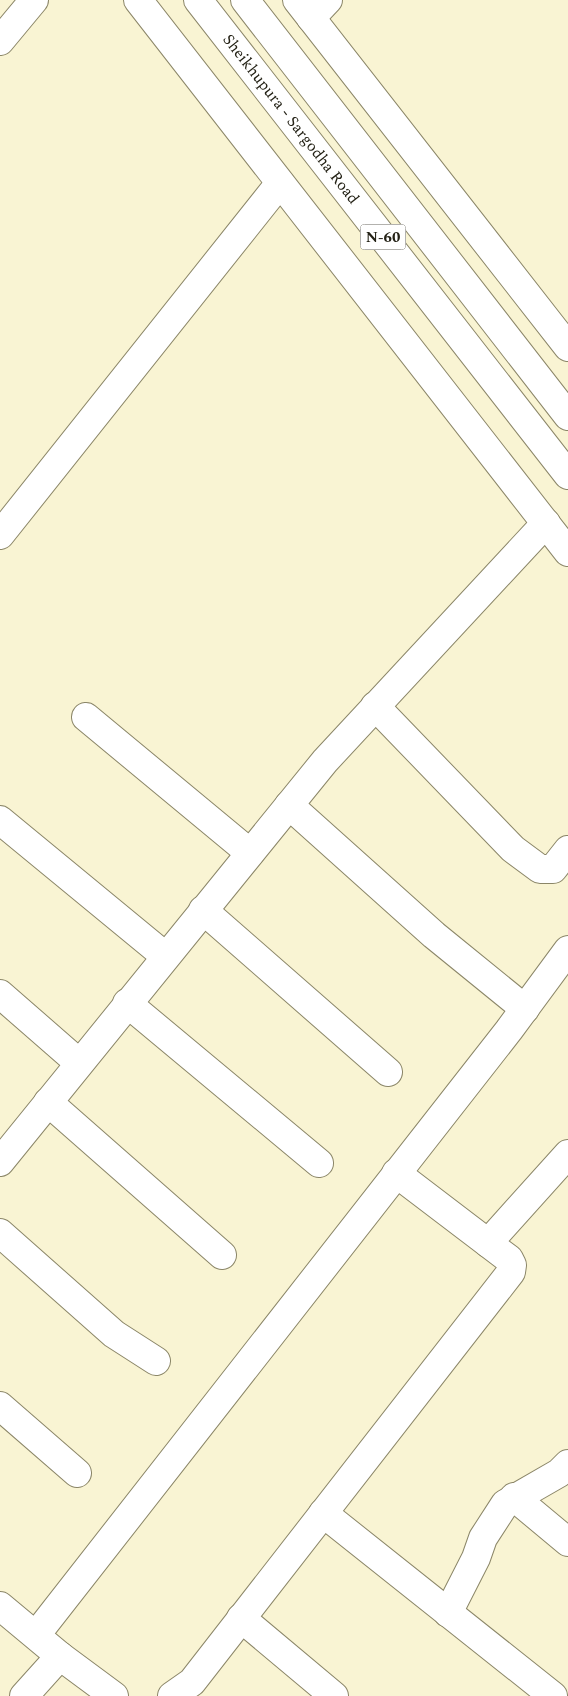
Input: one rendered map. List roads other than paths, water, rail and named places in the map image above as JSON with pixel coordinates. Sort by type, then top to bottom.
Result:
[{"type":"main road","points":[[0,41],[34,0]]},
{"type":"main road","points":[[138,0],[568,552]]},
{"type":"main road","name":"Sheikhupura - Sargodha Road","points":[[198,0],[568,475]]},
{"type":"main road","name":"N-60","points":[[245,0],[568,416]]},
{"type":"main road","points":[[312,6],[568,347]]},
{"type":"main road","points":[[0,535],[280,183]]},
{"type":"main road","points":[[0,1162],[289,805],[375,706],[546,523]]},
{"type":"main road","points":[[375,706],[492,830],[536,866],[544,871],[553,869],[568,850]]},
{"type":"main road","points":[[86,717],[250,853]]},
{"type":"main road","points":[[289,805],[427,929],[525,1009]]},
{"type":"main road","points":[[0,820],[165,956]]},
{"type":"main road","points":[[203,910],[388,1072]]},
{"type":"main road","points":[[36,1635],[525,1009],[568,950]]},
{"type":"main road","points":[[0,994],[79,1063]]},
{"type":"main road","points":[[127,1003],[319,1163]]},
{"type":"main road","points":[[48,1102],[222,1255]]},
{"type":"main road","points":[[488,1243],[568,1154]]},
{"type":"main road","points":[[172,1696],[192,1682],[508,1278],[512,1269],[511,1262],[488,1243],[396,1174]]},
{"type":"main road","points":[[0,1233],[114,1334],[156,1361]]},
{"type":"main road","points":[[0,1406],[76,1473]]},
{"type":"main road","points":[[448,1613],[491,1523],[505,1504],[559,1472],[568,1464]]},
{"type":"main road","points":[[514,1497],[568,1542]]},
{"type":"main road","points":[[323,1514],[553,1696]]},
{"type":"main road","points":[[0,1606],[60,1656],[114,1696]]},
{"type":"main road","points":[[241,1618],[334,1696]]},
{"type":"main road","points":[[24,1696],[60,1656]]}]
